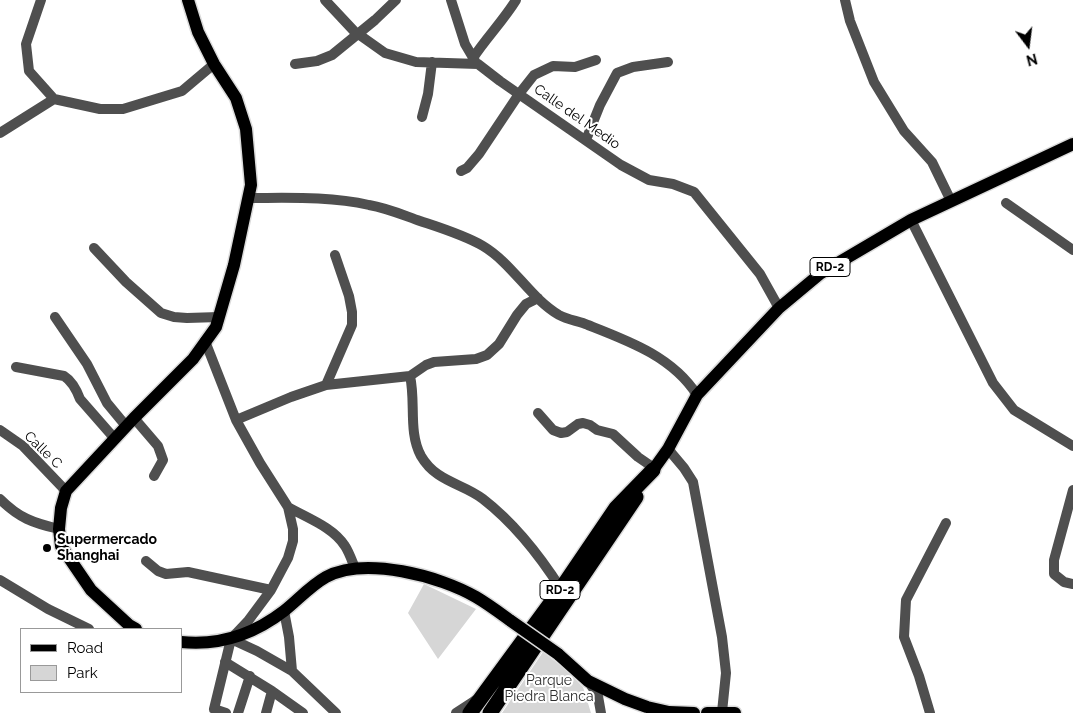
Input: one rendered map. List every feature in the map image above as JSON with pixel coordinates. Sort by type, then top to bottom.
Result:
[{"type":"highway","name":"RD-2","points":[[470,713],[561,589],[616,508],[653,469]]},
{"type":"highway","name":"RD-2","points":[[491,713],[626,513],[653,469]]},
{"type":"main road","points":[[134,628],[91,590],[61,546],[58,530],[66,491],[192,359],[216,327],[234,265],[251,185],[246,129],[236,98],[214,64],[198,32],[188,0]]},
{"type":"main road","name":"RD-2","points":[[653,469],[668,449],[698,395],[779,308],[821,273],[911,220],[1073,144]]},
{"type":"main road","points":[[182,642],[216,642],[231,639],[258,627],[284,611],[305,592],[327,577],[355,568],[386,568],[434,579],[475,596],[558,654],[588,681],[625,699],[647,708],[669,712],[694,713]]},
{"type":"main road","points":[[707,713],[735,713]]},
{"type":"street","points":[[41,0],[26,44],[29,71],[54,99],[100,109],[123,109],[182,91],[214,64]]},
{"type":"street","points":[[325,0],[358,34],[386,53],[416,62],[475,61]]},
{"type":"street","points":[[295,64],[317,61],[332,55],[396,0]]},
{"type":"street","points":[[451,0],[465,44],[475,61]]},
{"type":"street","points":[[475,61],[481,45],[506,16],[516,0]]},
{"type":"street","points":[[845,0],[850,21],[874,82],[904,131],[932,162],[951,201]]},
{"type":"street","points":[[461,171],[467,168],[479,154],[534,75],[553,66],[575,66],[596,60]]},
{"type":"street","name":"Calle del Medio","points":[[475,61],[500,81],[621,165],[649,180],[673,184],[694,192],[760,274],[779,308]]},
{"type":"street","points":[[422,117],[428,94],[432,62]]},
{"type":"street","points":[[586,140],[600,105],[618,73],[633,67],[668,62]]},
{"type":"street","points":[[0,133],[54,99]]},
{"type":"street","points":[[248,198],[336,200],[368,204],[441,227],[483,246],[514,271],[538,298],[559,315],[586,324],[648,350],[680,373],[698,395]]},
{"type":"street","points":[[1006,204],[1073,250]]},
{"type":"street","points":[[911,220],[993,383],[1014,410],[1073,446]]},
{"type":"street","points":[[94,248],[149,304],[161,313],[187,318],[219,317]]},
{"type":"street","points":[[326,385],[352,325],[349,296],[336,254]]},
{"type":"street","points":[[236,420],[291,397],[326,385],[410,376],[434,362],[476,359],[487,355],[499,344],[526,304],[538,298]]},
{"type":"street","points":[[55,317],[87,364],[107,403],[158,446],[164,460],[154,476]]},
{"type":"street","points":[[205,341],[236,420],[288,507],[293,528],[288,558],[271,590],[248,621],[231,639],[214,709],[226,713]]},
{"type":"street","points":[[16,367],[68,378],[80,399],[115,439]]},
{"type":"street","points":[[410,376],[414,434],[422,456],[440,477],[480,497],[495,509],[540,557],[561,589]]},
{"type":"street","points":[[538,413],[553,430],[561,433],[567,432],[578,424],[583,423],[597,430],[613,434],[653,469]]},
{"type":"street","name":"Calle C","points":[[0,430],[23,446],[66,491]]},
{"type":"street","points":[[668,449],[693,482],[722,637],[726,673],[722,712]]},
{"type":"street","points":[[1073,490],[1054,560],[1054,574],[1064,582],[1073,584]]},
{"type":"street","points":[[0,499],[12,511],[34,524],[58,530]]},
{"type":"street","points":[[288,507],[325,527],[337,537],[345,546],[355,568]]},
{"type":"street","points":[[930,713],[919,676],[904,637],[906,600],[946,522]]},
{"type":"street","points":[[146,561],[158,571],[166,574],[188,572],[271,590]]},
{"type":"street","points":[[0,580],[48,609],[87,628]]},
{"type":"street","points":[[284,611],[289,637],[292,671]]},
{"type":"street","points":[[231,639],[292,671],[336,713]]},
{"type":"street","points":[[225,662],[250,676],[299,712]]},
{"type":"street","points":[[238,713],[250,676]]},
{"type":"street","points":[[588,681],[598,696],[602,713]]},
{"type":"street","points":[[266,713],[272,691]]},
{"type":"street","points":[[456,713],[482,695]]},
{"type":"green space","points":[[424,584],[476,609],[438,659],[408,613]]},
{"type":"green space","name":"Parque Piedra Blanca","points":[[543,652],[565,669],[583,687],[591,713],[502,713]]},
{"type":"place","name":"Supermercado Shanghai","points":[[47,548]]}]
